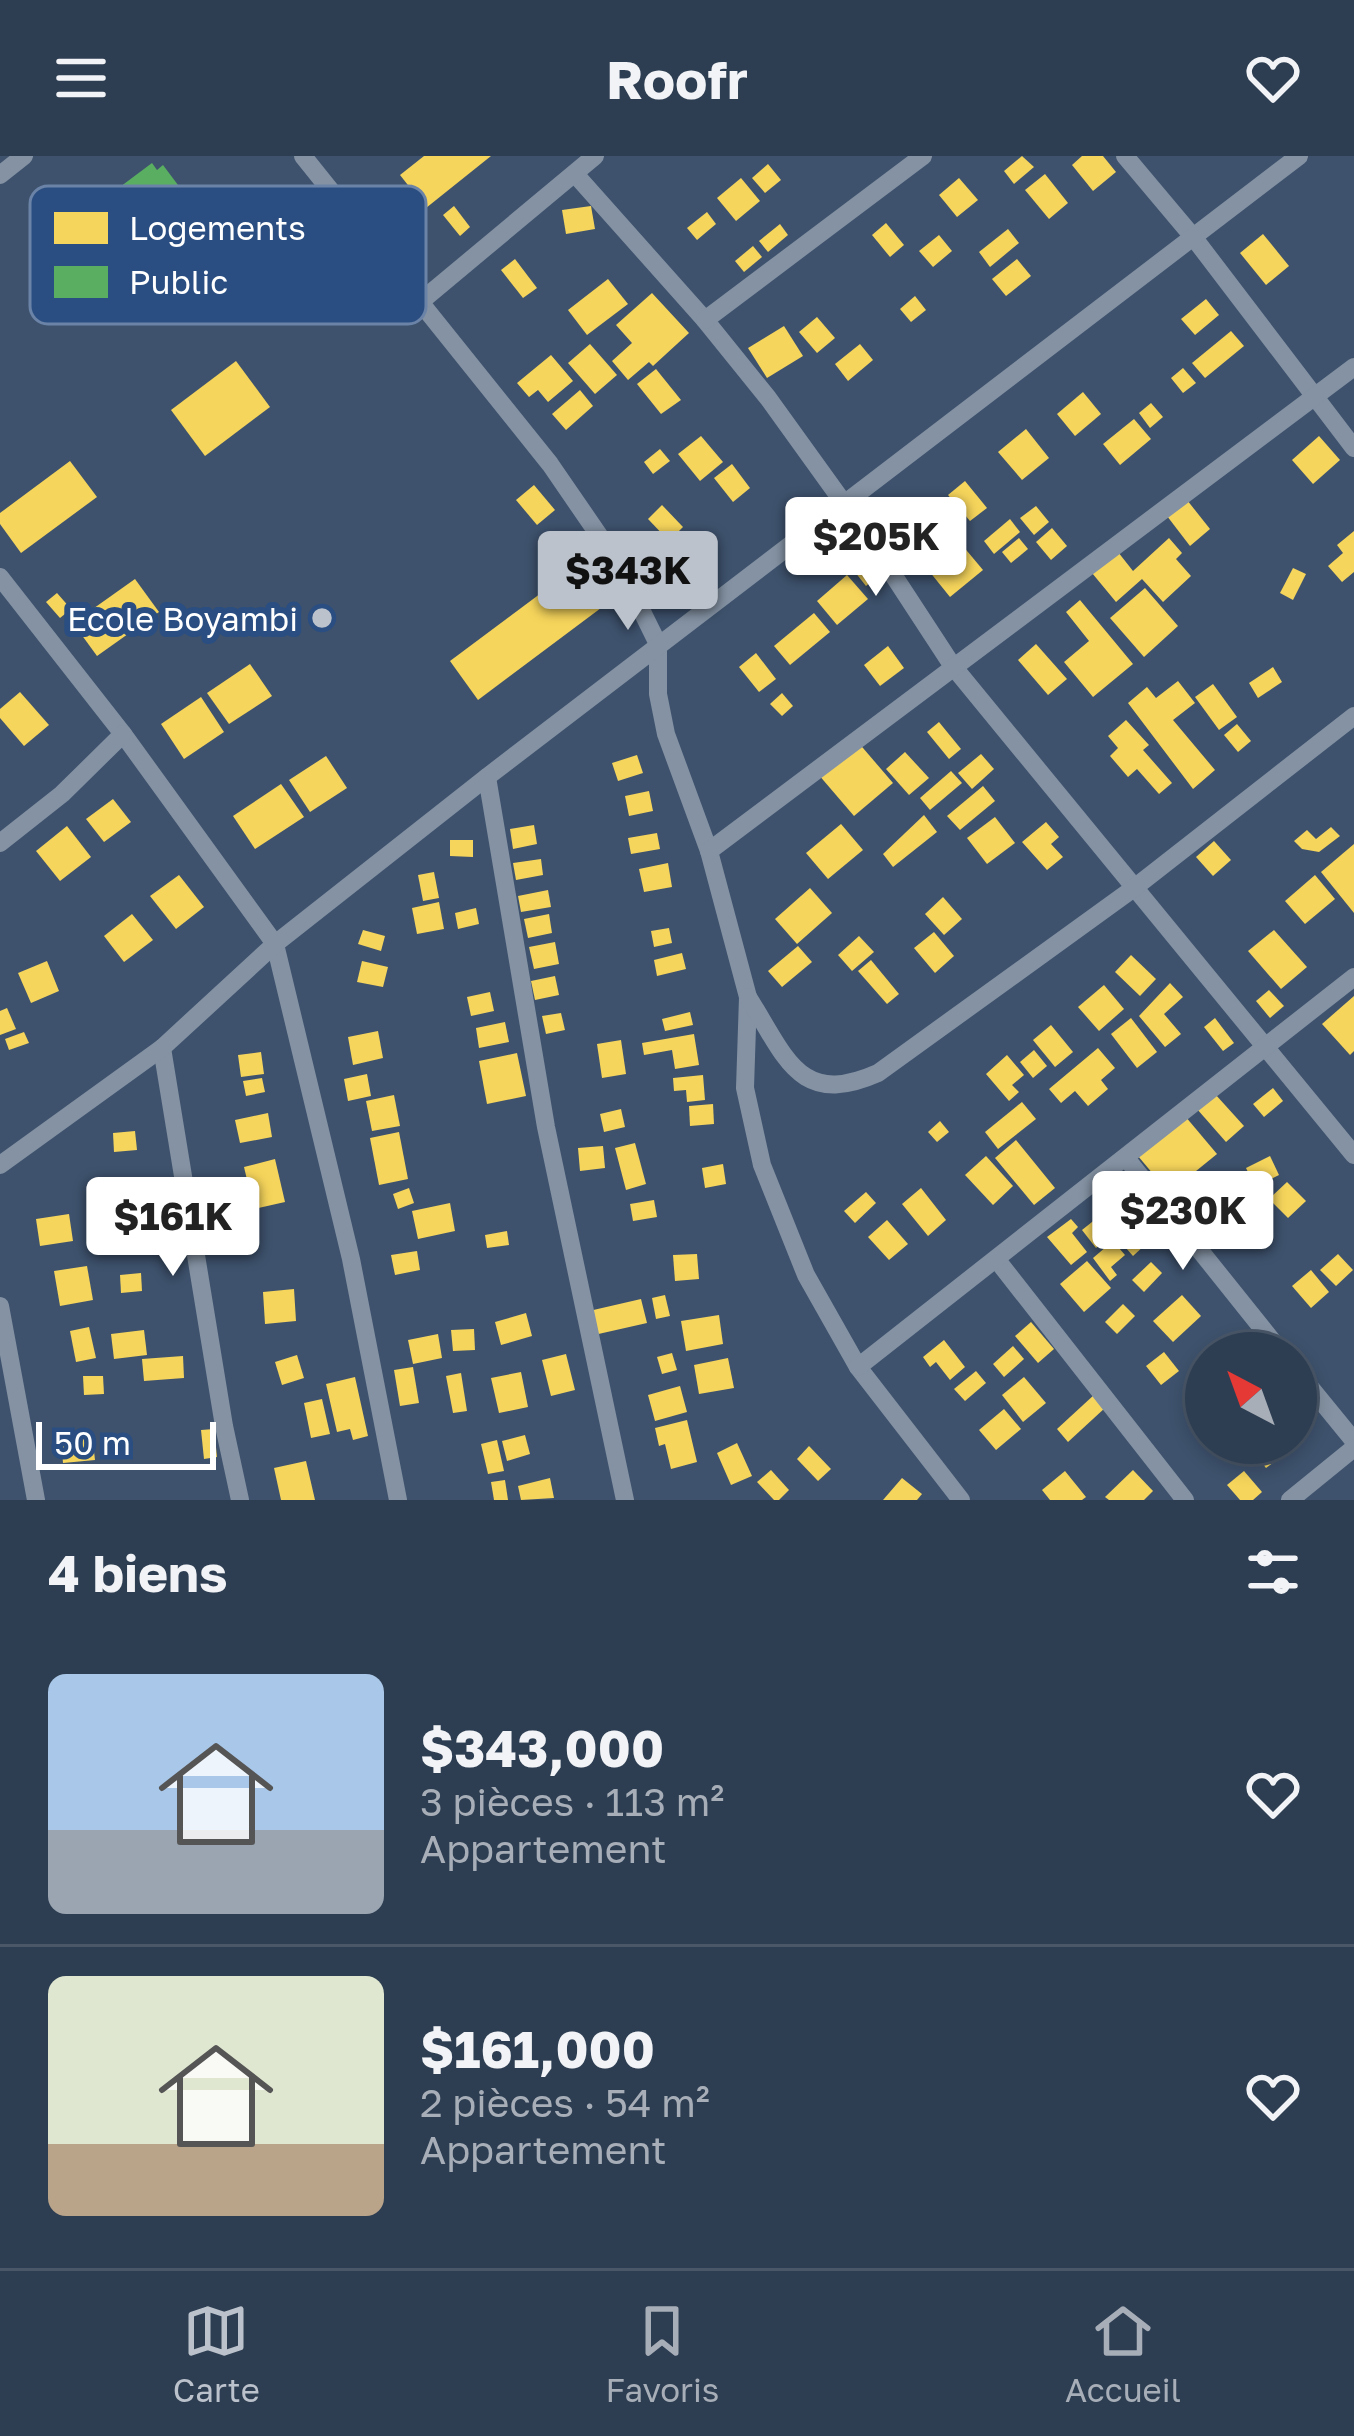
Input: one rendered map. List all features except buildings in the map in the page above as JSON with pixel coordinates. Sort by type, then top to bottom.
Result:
[{"type":"street","points":[[0,175],[24,156]]},
{"type":"street","points":[[303,156],[327,186]]},
{"type":"street","points":[[426,297],[595,156]]},
{"type":"street","points":[[705,320],[923,156]]},
{"type":"street","points":[[1125,156],[1194,238],[1354,448]]},
{"type":"street","points":[[2,1158],[162,1048],[275,944],[487,777],[1298,156]]},
{"type":"street","points":[[575,174],[705,320],[844,503],[952,665],[1354,1155]]},
{"type":"street","points":[[426,309],[550,464],[617,563],[658,644],[658,694],[666,734],[709,850],[748,998],[745,1088],[762,1165],[806,1275],[858,1367],[961,1500]]},
{"type":"street","points":[[709,850],[1354,367]]},
{"type":"street","points":[[0,577],[123,734],[275,944],[351,1259],[398,1500]]},
{"type":"street","points":[[748,998],[800,1073],[822,1087],[848,1086],[878,1073],[1134,888],[1354,716]]},
{"type":"street","points":[[0,843],[98,763],[123,734]]},
{"type":"street","points":[[487,777],[550,1145],[625,1500]]},
{"type":"street","points":[[858,1367],[1354,977]]},
{"type":"street","points":[[162,1048],[240,1500]]},
{"type":"street","points":[[1126,1158],[1265,1332]]},
{"type":"street","points":[[997,1260],[1185,1500]]},
{"type":"street","points":[[0,1306],[36,1500]]},
{"type":"street","points":[[1290,1500],[1354,1444],[1317,1397]]},
{"type":"place","name":"Ecole Boyambi","points":[[322,618]]}]
